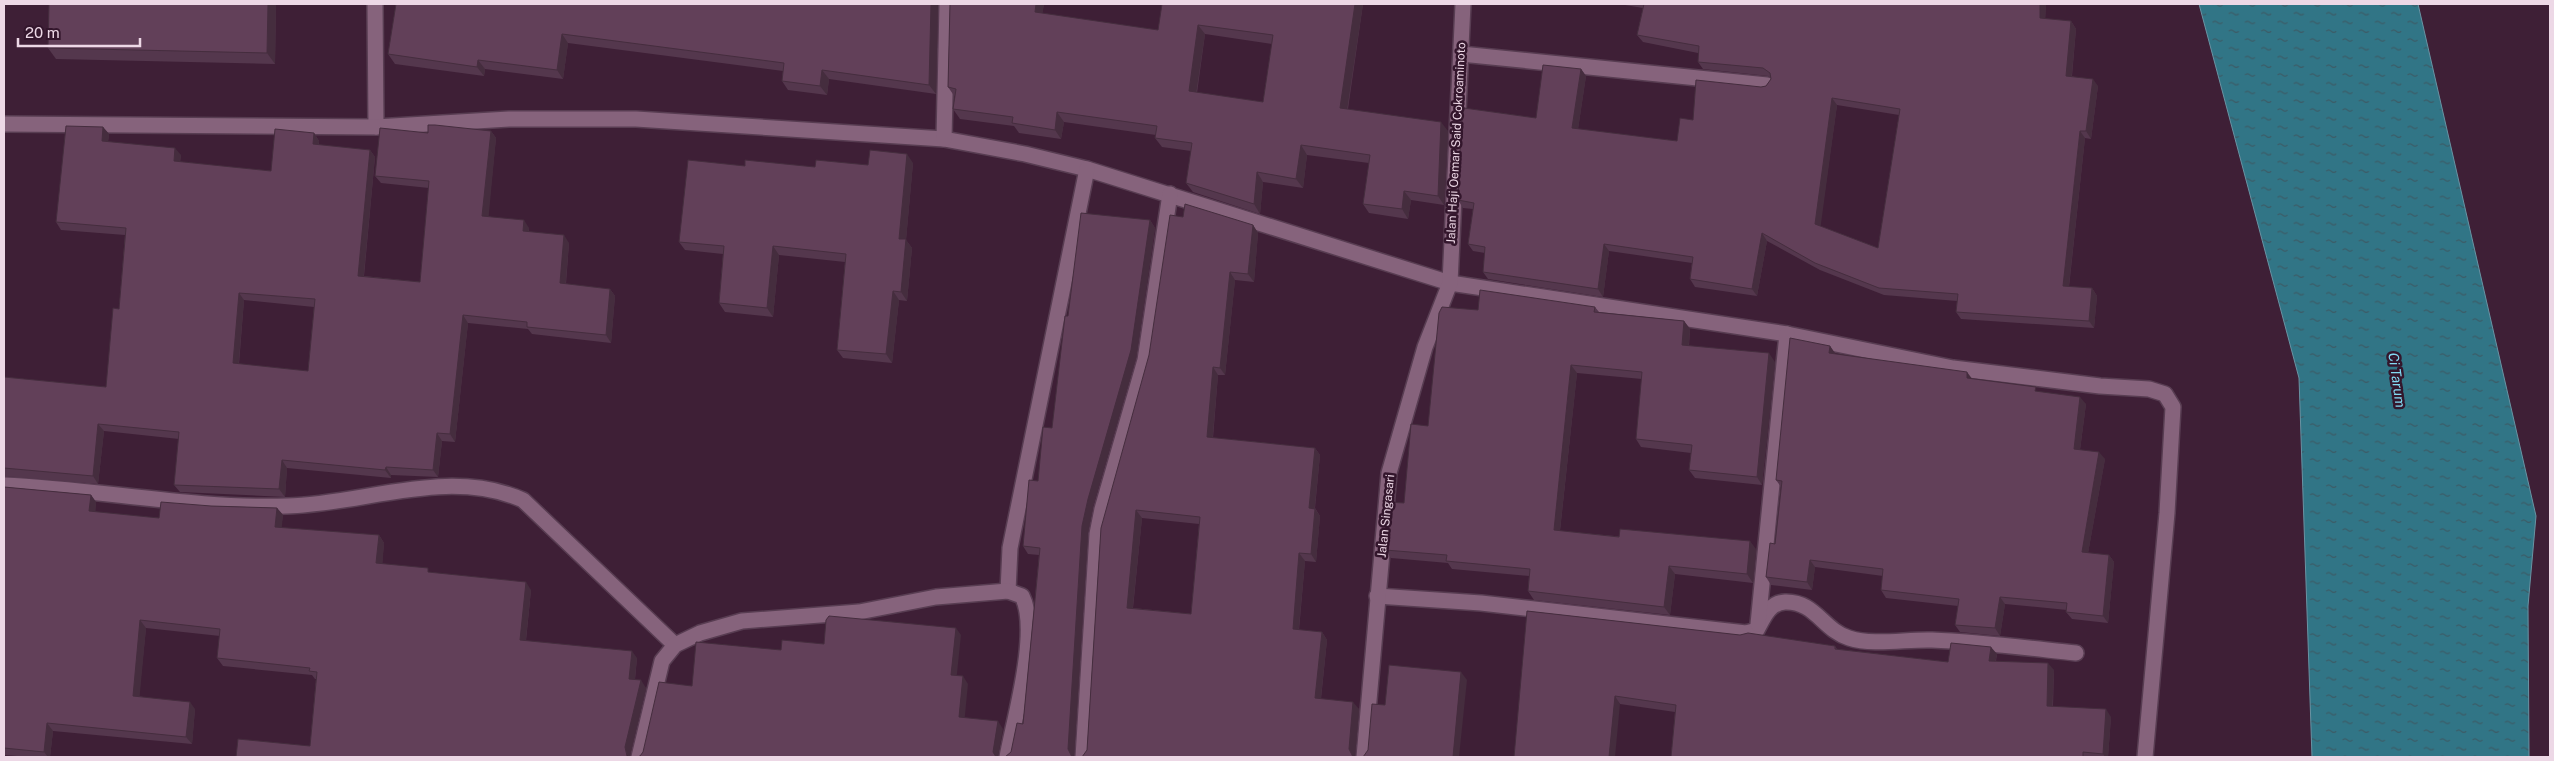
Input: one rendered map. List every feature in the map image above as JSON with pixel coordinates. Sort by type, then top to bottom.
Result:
[{"type":"street","points":[[375,4],[376,127]]},
{"type":"street","points":[[944,139],[947,4]]},
{"type":"street","name":"Jalan Haji Oemar Said Cokroaminoto","points":[[1450,282],[1463,4]]},
{"type":"street","points":[[1461,54],[1767,85]]},
{"type":"street","points":[[4,124],[376,127],[509,119],[636,119],[944,139],[1024,154],[1087,169],[1450,282],[1787,334],[1953,368],[2100,386],[2149,389],[2165,394],[2173,407],[2166,523],[2146,757]]},
{"type":"street","points":[[1008,591],[1010,548],[1087,169]]},
{"type":"street","points":[[1083,757],[1097,534],[1102,509],[1146,360],[1170,194]]},
{"type":"street","name":"Jalan Singasari","points":[[1364,757],[1389,473],[1425,347],[1450,282]]},
{"type":"street","points":[[1757,630],[1787,334]]},
{"type":"street","points":[[4,485],[143,498],[278,506],[450,486],[478,486],[506,493],[522,500],[675,644]]},
{"type":"street","points":[[640,757],[662,661],[675,644],[700,633],[742,621],[859,612],[936,597],[1008,591],[1022,596],[1028,608],[1026,659],[1007,757]]},
{"type":"street","points":[[1377,596],[1481,603],[1729,631],[1746,632],[1757,630]]},
{"type":"street","points":[[1757,630],[1768,609],[1775,604],[1794,602],[1804,605],[1819,615],[1831,629],[1848,638],[1866,641],[1905,639],[1961,641],[2076,653]]},
{"type":"water","name":"Ci Tarum","points":[[2199,4],[2418,4],[2536,516],[2528,606],[2529,757],[2312,757],[2299,378]]},
{"type":"building","points":[[49,4],[268,4],[267,53],[48,48]]},
{"type":"building","points":[[396,4],[931,4],[929,85],[822,70],[820,86],[782,81],[784,63],[562,34],[557,70],[478,60],[477,67],[388,54]]},
{"type":"building","points":[[950,4],[1036,4],[1035,12],[1158,30],[1162,4],[1355,4],[1340,108],[1441,122],[1438,196],[1404,191],[1402,209],[1363,204],[1370,155],[1301,145],[1296,179],[1257,172],[1254,204],[1186,183],[1192,143],[1155,138],[1157,126],[1057,112],[1055,130],[1012,123],[1013,117],[953,109],[956,89],[948,87]],"holes":[[[1198,25],[1273,35],[1263,102],[1189,91]]]},
{"type":"building","points":[[1644,4],[2040,4],[2040,18],[2071,21],[2066,76],[2093,79],[2086,131],[2080,131],[2063,286],[2092,288],[2089,321],[1956,312],[1958,294],[1879,288],[1815,263],[1762,233],[1752,289],[1690,279],[1693,257],[1604,244],[1598,289],[1483,272],[1485,247],[1468,244],[1474,203],[1458,200],[1461,126],[1464,108],[1536,118],[1543,65],[1581,69],[1572,128],[1677,141],[1680,118],[1693,120],[1696,80],[1761,87],[1766,86],[1771,79],[1770,73],[1763,68],[1698,62],[1699,46],[1637,35]],"holes":[[[1832,98],[1900,109],[1878,248],[1815,224]]]},
{"type":"building","points":[[428,125],[491,131],[482,216],[524,220],[523,231],[564,235],[560,283],[610,289],[606,335],[527,327],[527,322],[463,315],[450,434],[437,433],[433,470],[386,467],[385,470],[282,460],[279,489],[174,485],[179,432],[98,424],[93,476],[4,468],[4,377],[106,387],[113,308],[119,309],[126,228],[56,222],[66,126],[103,127],[102,141],[175,148],[174,161],[271,171],[275,129],[314,133],[313,144],[370,150],[358,276],[420,282],[429,181],[375,176],[380,128],[428,133]],"holes":[[[239,293],[315,299],[308,371],[233,363]]]},
{"type":"building","points":[[870,150],[907,154],[899,239],[906,239],[901,292],[893,291],[886,354],[837,350],[846,254],[773,246],[767,308],[719,303],[724,246],[679,242],[688,160],[745,166],[745,160],[815,167],[816,160],[868,165]]},
{"type":"building","points":[[1185,204],[1253,225],[1248,274],[1230,272],[1220,368],[1213,367],[1207,437],[1315,448],[1309,508],[1315,509],[1311,554],[1299,553],[1293,629],[1322,632],[1315,698],[1353,702],[1349,749],[1353,757],[1082,757],[1087,750],[1101,528],[1149,355],[1170,215],[1183,217]],"holes":[[[1136,510],[1200,517],[1191,614],[1127,608]]]},
{"type":"building","points":[[1081,213],[1150,220],[1131,350],[1082,526],[1068,749],[1072,757],[1005,757],[1011,752],[1017,723],[1023,724],[1040,548],[1023,546],[1029,480],[1038,481],[1043,427],[1052,428],[1065,316],[1068,316]]},
{"type":"building","points":[[1480,290],[1595,307],[1594,312],[1684,321],[1682,345],[1769,353],[1757,477],[1689,470],[1692,445],[1636,439],[1642,372],[1571,365],[1554,530],[1619,537],[1620,529],[1750,541],[1747,574],[1669,566],[1664,607],[1528,591],[1530,569],[1446,561],[1447,555],[1385,550],[1389,502],[1404,503],[1411,424],[1428,426],[1439,313],[1442,307],[1478,310]]},
{"type":"building","points":[[1790,338],[1830,346],[1829,353],[1967,372],[1967,378],[2036,387],[2035,391],[2080,397],[2074,449],[2099,452],[2082,552],[2109,555],[2103,616],[2066,612],[2067,603],[2000,597],[1995,628],[1955,625],[1959,599],[1881,590],[1883,569],[1810,560],[1807,582],[1766,577],[1770,543],[1775,544],[1782,481],[1776,480]]},
{"type":"building","points":[[4,487],[91,495],[89,511],[159,518],[161,502],[277,508],[275,527],[379,535],[376,563],[428,568],[428,572],[526,582],[520,640],[632,651],[629,679],[641,680],[625,747],[627,756],[630,757],[236,757],[238,739],[310,746],[317,672],[309,671],[310,668],[217,658],[220,629],[140,620],[133,696],[190,702],[186,737],[47,723],[44,752],[4,748]]},
{"type":"building","points":[[1527,611],[1740,635],[1748,633],[1835,646],[1835,649],[1948,662],[1951,643],[1991,647],[1989,661],[2048,663],[2047,706],[2106,709],[2103,754],[2083,752],[2083,757],[1671,757],[1676,705],[1615,696],[1609,757],[1514,757]]},
{"type":"building","points":[[829,616],[956,628],[951,675],[963,676],[959,717],[998,721],[993,752],[996,757],[637,757],[643,752],[659,682],[692,686],[696,642],[781,650],[782,640],[824,644],[826,620]]},
{"type":"building","points":[[1389,665],[1461,672],[1453,757],[1363,757],[1368,750],[1372,704],[1385,705]]}]
